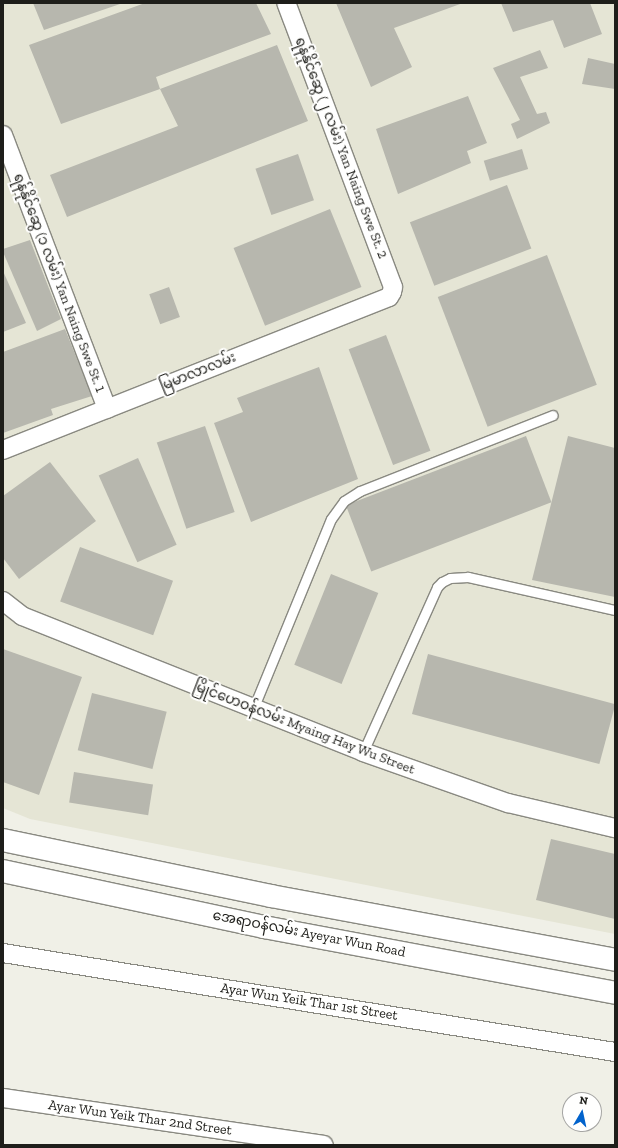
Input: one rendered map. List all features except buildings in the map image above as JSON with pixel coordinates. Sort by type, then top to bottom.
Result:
[{"type":"main road","points":[[3,840],[271,896],[615,960]]},
{"type":"main road","name":"အေရာဝန်လမ်း Ayeyar Wun Road","points":[[3,871],[264,927],[615,993]]},
{"type":"street","name":"ရန်နိုင်ဆွေ (၂ လမ်း) Yan Naing Swe St. 2","points":[[286,3],[393,287],[392,292]]},
{"type":"street","name":"ရန်နိုင်ဆွေ (၁ လမ်း) Yan Naing Swe St. 1","points":[[3,135],[107,409]]},
{"type":"street","name":"မြမာလာလမ်း","points":[[3,450],[389,297],[392,292]]},
{"type":"street","name":"မြိုင်ဟေဝန်လမ်း Myaing Hay Wu Street","points":[[3,601],[22,616],[363,752],[508,803],[615,828]]},
{"type":"street","name":"Ayar Wun Yeik Thar 1st Street","points":[[3,953],[615,1052]]},
{"type":"street","name":"Ayar Wun Yeik Thar 2nd Street","points":[[3,1098],[324,1145]]},
{"type":"lane","points":[[253,709],[331,519],[344,501],[360,491],[553,415]]},
{"type":"lane","points":[[363,752],[437,586],[442,582],[450,578],[468,577],[615,610]]},
{"type":"shaded area","points":[[3,3],[615,3],[615,934],[30,819],[3,808]]}]
